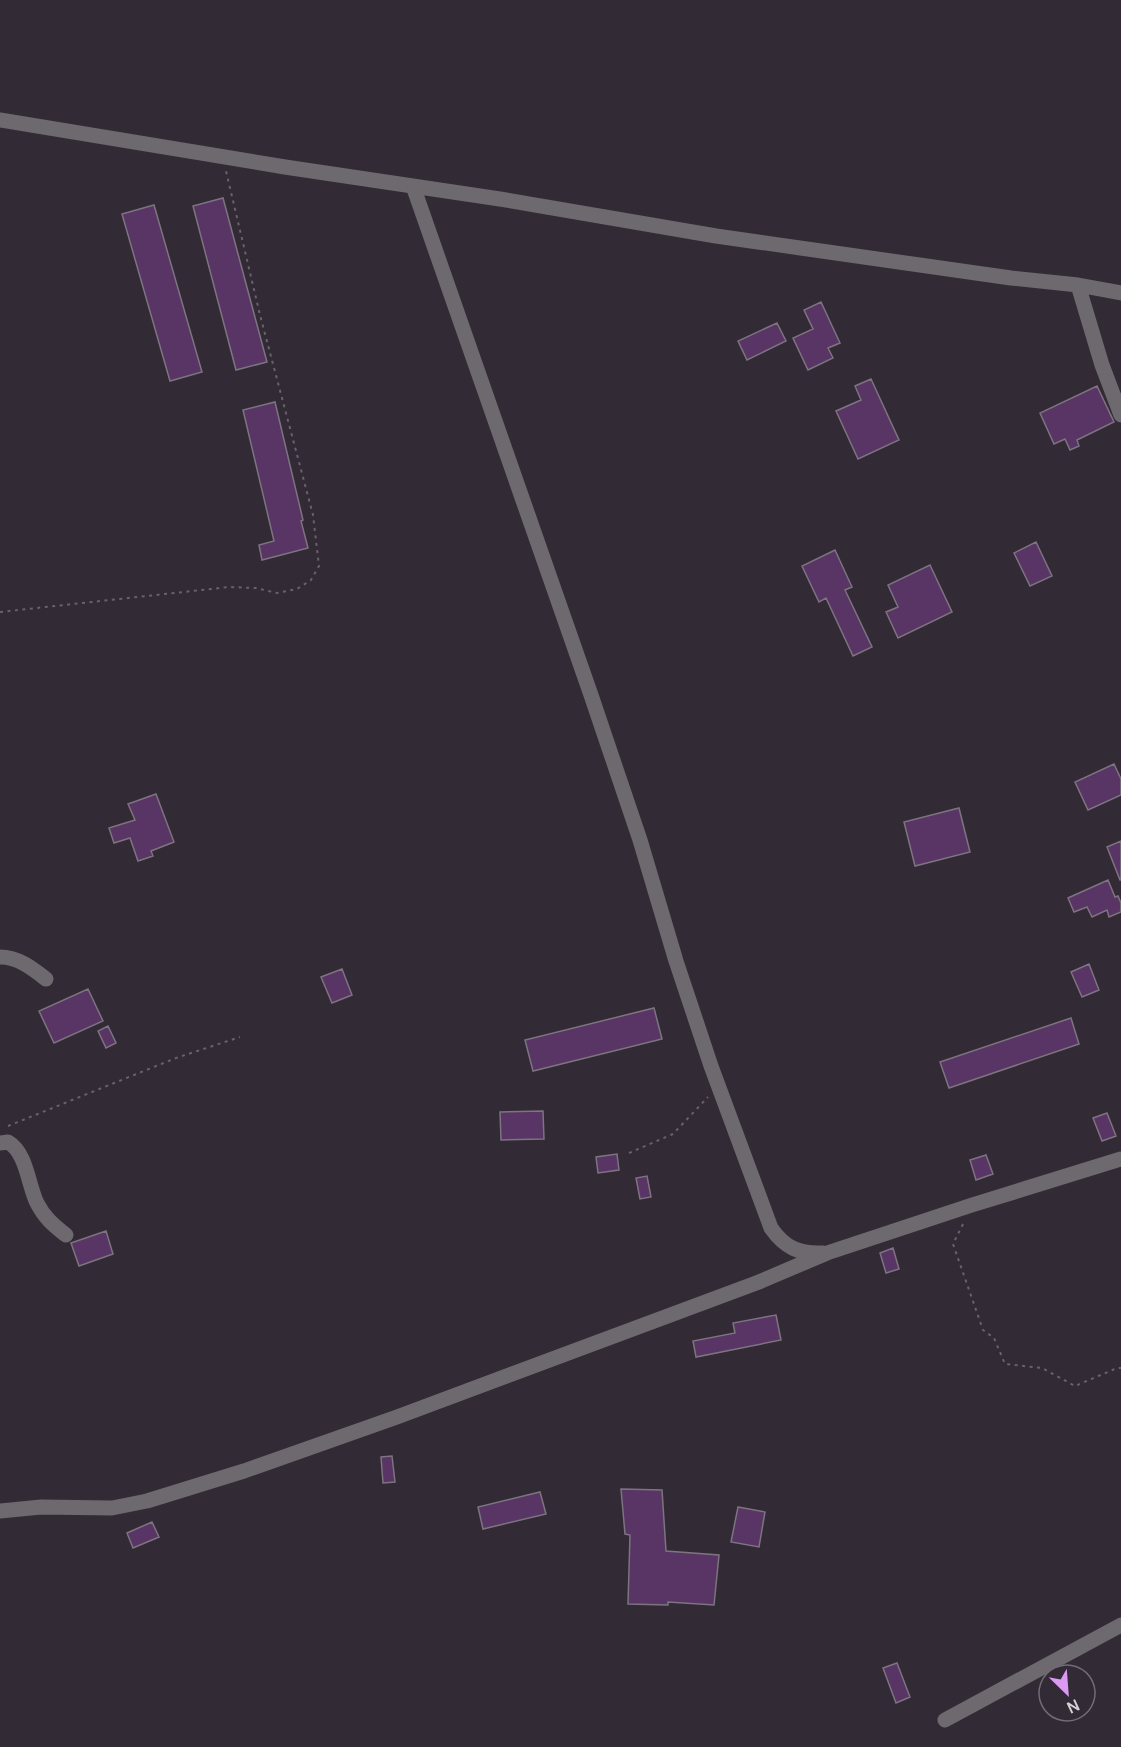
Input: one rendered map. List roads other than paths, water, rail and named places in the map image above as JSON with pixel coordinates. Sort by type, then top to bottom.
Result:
[{"type":"street","points":[[0,120],[716,236],[1011,278],[1078,285],[1121,293]]},
{"type":"street","points":[[413,186],[584,673],[718,1086],[771,1228],[780,1242],[793,1249],[812,1254],[827,1253]]},
{"type":"street","points":[[1078,285],[1102,365],[1121,415]]},
{"type":"street","points":[[0,957],[11,957],[29,966],[46,979]]},
{"type":"street","points":[[0,1143],[8,1142],[16,1149],[35,1200],[43,1214],[51,1224],[66,1235]]},
{"type":"street","points":[[0,1510],[41,1507],[112,1508],[147,1502],[397,1417],[759,1282],[827,1253],[1121,1159]]},
{"type":"street","points":[[945,1720],[1121,1625]]}]
